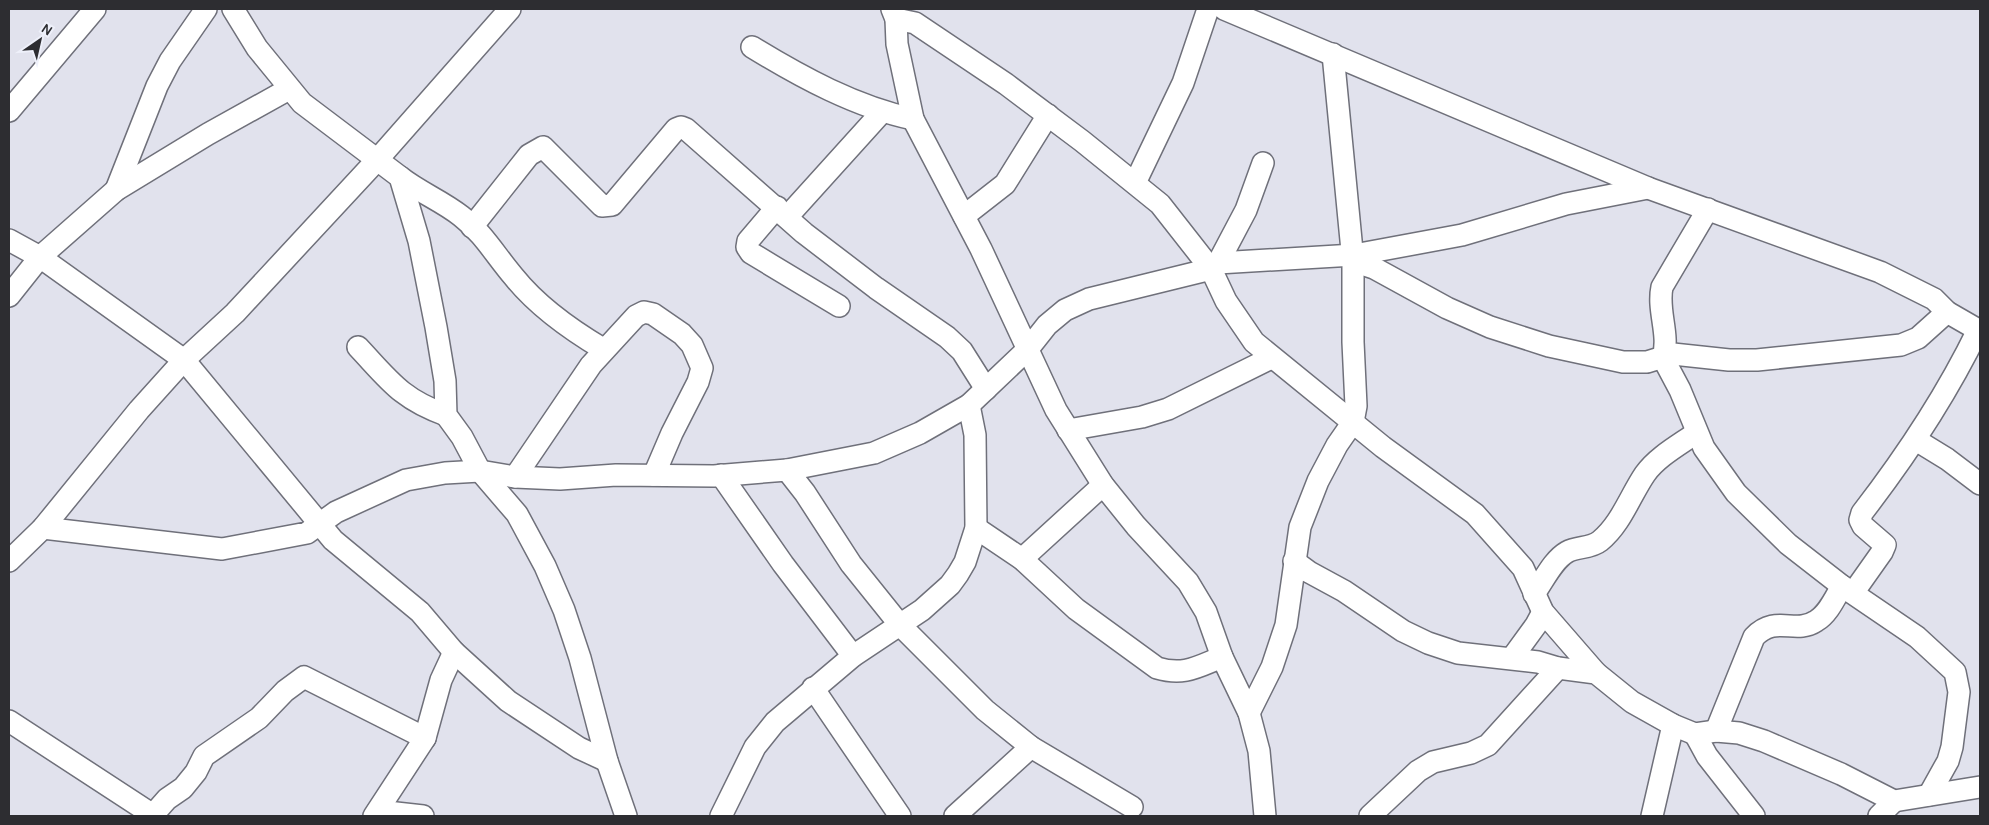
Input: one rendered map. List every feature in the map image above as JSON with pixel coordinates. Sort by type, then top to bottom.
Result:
[{"type":"street","points":[[9,111],[95,9]]},
{"type":"street","points":[[116,190],[146,111],[166,69],[206,9]]},
{"type":"street","points":[[233,9],[256,48],[302,103],[377,160],[461,216],[494,249],[514,278],[532,296],[552,314],[603,349]]},
{"type":"street","points":[[9,561],[43,528],[139,410],[184,360],[235,313],[377,160],[510,9]]},
{"type":"street","points":[[1135,183],[1183,83],[1208,9]]},
{"type":"street","points":[[1224,9],[1648,188],[1880,272],[1934,299],[1947,312],[1979,331],[1962,365],[1916,440],[1862,514],[1860,520],[1863,526],[1884,545],[1847,590],[1816,622],[1807,625],[1771,625],[1763,627],[1754,637],[1706,732],[1707,756],[1754,816]]},
{"type":"street","points":[[1266,816],[1259,751],[1249,713],[1222,657],[1206,612],[1188,582],[1136,526],[1104,485],[1068,430],[964,216],[913,119],[897,44],[906,15],[1048,115],[1160,204],[1214,266],[1226,301],[1254,342],[1271,358],[1383,447],[1475,514],[1523,568],[1538,603],[1596,673],[1632,702],[1673,725],[1706,732],[1739,733],[1764,741],[1833,770],[1894,801]]},
{"type":"street","points":[[752,47],[778,63],[881,112],[913,119]]},
{"type":"street","points":[[1249,713],[1280,645],[1286,624],[1300,527],[1318,481],[1337,446],[1353,422],[1356,406],[1352,333],[1353,258],[1333,54]]},
{"type":"street","points":[[9,296],[40,257],[116,190],[208,134],[289,88]]},
{"type":"street","points":[[839,306],[751,253],[747,247],[748,241],[782,212],[881,112]]},
{"type":"street","points":[[964,216],[1005,184],[1048,115]]},
{"type":"street","points":[[472,227],[529,155],[543,147],[602,206],[608,207],[612,205],[676,129],[680,127],[686,129],[782,212],[876,288],[947,337],[962,351],[986,390]]},
{"type":"street","points":[[1214,266],[1246,210],[1263,163]]},
{"type":"street","points":[[400,176],[419,241],[436,327],[446,381],[446,415],[480,471],[517,514],[546,566],[564,610],[580,658],[607,761],[626,816]]},
{"type":"street","points":[[43,528],[222,549],[307,533],[336,512],[406,480],[445,473],[480,471],[515,477],[560,479],[654,475],[721,475],[787,470],[874,452],[896,445],[969,405],[1028,349],[1047,326],[1065,310],[1089,298],[1214,266],[1353,258],[1462,236],[1566,204],[1648,188]]},
{"type":"street","points":[[1708,209],[1662,288],[1660,297],[1666,347],[1664,358],[1680,390],[1696,433],[1713,464],[1736,494],[1762,520],[1847,590],[1934,650],[1951,666],[1958,678],[1958,712],[1948,761],[1929,795]]},
{"type":"street","points":[[9,240],[40,257],[184,360],[318,525],[368,570],[420,612],[454,652],[508,701],[579,748],[607,761]]},
{"type":"street","points":[[1353,258],[1447,308],[1490,327],[1549,346],[1623,362],[1647,362],[1673,354],[1730,360],[1757,360],[1901,345],[1918,338],[1947,312]]},
{"type":"street","points":[[515,477],[561,405],[603,349],[636,316],[644,312],[653,314],[682,334],[692,346],[699,359],[702,373],[672,433],[654,475]]},
{"type":"street","points":[[358,347],[402,394],[423,407],[446,415]]},
{"type":"street","points":[[1068,430],[1142,417],[1168,409],[1271,358]]},
{"type":"street","points":[[721,816],[755,747],[775,722],[853,656],[922,610],[950,585],[965,562],[976,528],[975,435],[969,405]]},
{"type":"street","points":[[1512,658],[1536,624],[1538,603],[1559,559],[1569,551],[1588,548],[1600,541],[1619,519],[1646,473],[1660,459],[1696,433]]},
{"type":"street","points":[[1916,440],[1947,459],[1980,484]]},
{"type":"street","points":[[787,470],[805,492],[851,564],[900,625],[985,710],[1031,748],[1132,807]]},
{"type":"street","points":[[721,475],[783,564],[853,656]]},
{"type":"street","points":[[1022,559],[1104,485]]},
{"type":"street","points":[[976,528],[1022,559],[1076,609],[1157,668],[1169,672],[1187,672],[1222,657]]},
{"type":"street","points":[[1294,561],[1309,572],[1344,591],[1402,631],[1428,644],[1458,653],[1512,658],[1538,662],[1558,668],[1596,673]]},
{"type":"street","points":[[376,814],[425,738],[441,680],[454,652]]},
{"type":"street","points":[[1370,816],[1412,777],[1433,762],[1471,753],[1488,744],[1558,668]]},
{"type":"street","points":[[9,722],[152,815],[183,788],[196,772],[204,756],[258,718],[285,691],[304,677],[425,738]]},
{"type":"street","points":[[813,688],[900,816]]},
{"type":"street","points":[[1652,816],[1673,725]]},
{"type":"street","points":[[956,816],[1031,748]]},
{"type":"street","points":[[1879,816],[1894,801],[1980,786]]},
{"type":"street","points":[[376,814],[423,816]]}]
